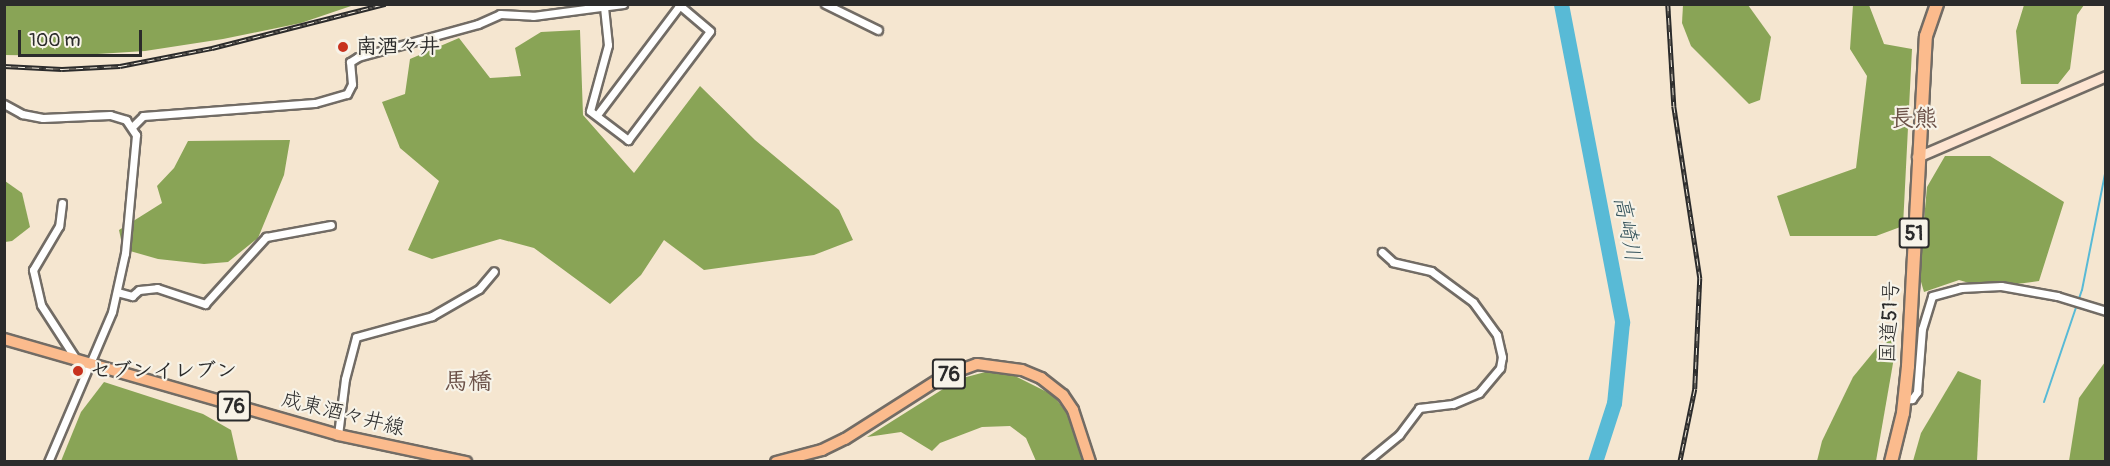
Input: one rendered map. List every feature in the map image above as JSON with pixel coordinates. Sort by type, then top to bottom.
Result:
[{"type":"highway","name":"国道51号","points":[[1890,462],[1904,400],[1926,36],[1937,4]]},
{"type":"main road","name":"成東酒々井線","points":[[4,339],[338,435],[466,462]]},
{"type":"main road","name":"76","points":[[776,462],[837,443],[944,376],[977,364],[1022,370],[1041,378],[1063,395],[1073,410],[1090,462]]},
{"type":"street","points":[[133,126],[143,116],[315,103],[347,94],[352,84],[350,62],[358,57],[478,24],[501,14],[533,16],[623,4]]},
{"type":"street","points":[[825,4],[878,30]]},
{"type":"street","points":[[597,116],[679,5],[710,31],[628,140],[590,111],[608,45],[604,7]]},
{"type":"street","points":[[1917,157],[2106,76]]},
{"type":"street","points":[[4,105],[22,114],[43,118],[110,115],[133,126],[136,135],[128,224],[117,292],[92,363],[48,462]]},
{"type":"street","points":[[62,203],[59,226],[33,270],[41,305],[76,359]]},
{"type":"street","points":[[117,292],[132,296],[138,290],[156,288],[205,304],[266,237],[331,225]]},
{"type":"street","points":[[1366,462],[1399,435],[1419,408],[1453,405],[1479,393],[1500,368],[1502,357],[1497,335],[1473,302],[1431,271],[1393,262],[1382,252]]},
{"type":"street","points":[[338,435],[345,379],[356,337],[432,316],[478,289],[494,271]]},
{"type":"street","points":[[1904,400],[1912,399],[1917,392],[1922,329],[1932,296],[1961,288],[2001,286],[2057,296],[2106,311]]},
{"type":"green space","points":[[5,4],[354,5],[301,23],[223,39],[145,51],[66,56],[5,55]]},
{"type":"green space","points":[[1683,5],[1748,5],[1771,37],[1760,100],[1749,104],[1691,46],[1682,23]]},
{"type":"green space","points":[[1853,5],[1869,5],[1884,44],[1912,49],[1903,226],[1876,236],[1790,236],[1777,196],[1856,168],[1867,76],[1850,49]]},
{"type":"green space","points":[[2024,5],[2084,5],[2077,15],[2070,69],[2058,84],[2021,84],[2016,31]]},
{"type":"green space","points":[[580,30],[583,115],[634,173],[700,86],[755,140],[839,210],[853,240],[814,255],[704,270],[664,240],[641,275],[610,304],[534,248],[500,239],[432,259],[408,250],[439,181],[400,148],[382,102],[405,94],[410,59],[459,38],[490,78],[521,76],[515,48],[541,32]]},
{"type":"green space","points":[[290,140],[284,175],[258,238],[228,262],[204,264],[158,259],[123,249],[119,230],[162,203],[157,186],[174,168],[188,141]]},
{"type":"green space","points":[[1945,156],[1990,156],[2064,202],[2039,281],[1986,288],[1959,280],[1924,292],[1919,275],[1927,187]]},
{"type":"green space","points":[[5,181],[22,193],[30,227],[12,241],[5,242]]},
{"type":"green space","points":[[1891,339],[1896,346],[1876,461],[1817,461],[1822,441],[1853,377],[1876,349]]},
{"type":"green space","points":[[2105,362],[2105,461],[2069,461],[2079,398]]},
{"type":"green space","points":[[989,371],[1013,375],[1053,395],[1070,417],[1086,461],[1036,461],[1026,438],[1010,426],[982,427],[940,443],[932,451],[901,432],[867,437],[959,379]]},
{"type":"green space","points":[[1958,371],[1981,380],[1977,461],[1913,461],[1921,433]]},
{"type":"green space","points":[[104,382],[203,414],[231,430],[238,461],[61,461],[81,412]]},
{"type":"waterway","name":"高崎川","points":[[1561,4],[1622,322],[1614,403],[1595,462]]},
{"type":"waterway","points":[[2044,402],[2082,290],[2106,169]]},
{"type":"railway","points":[[4,66],[62,69],[120,66],[212,48],[385,4]]},
{"type":"railway","points":[[1668,4],[1674,106],[1700,278],[1695,389],[1680,462]]},
{"type":"place","name":"南酒々井","points":[[343,47]]},
{"type":"place","name":"セブンイレブン","points":[[78,371]]},
{"type":"district","name":"長熊","points":[[1914,119]]},
{"type":"district","name":"馬橋","points":[[468,382]]}]
